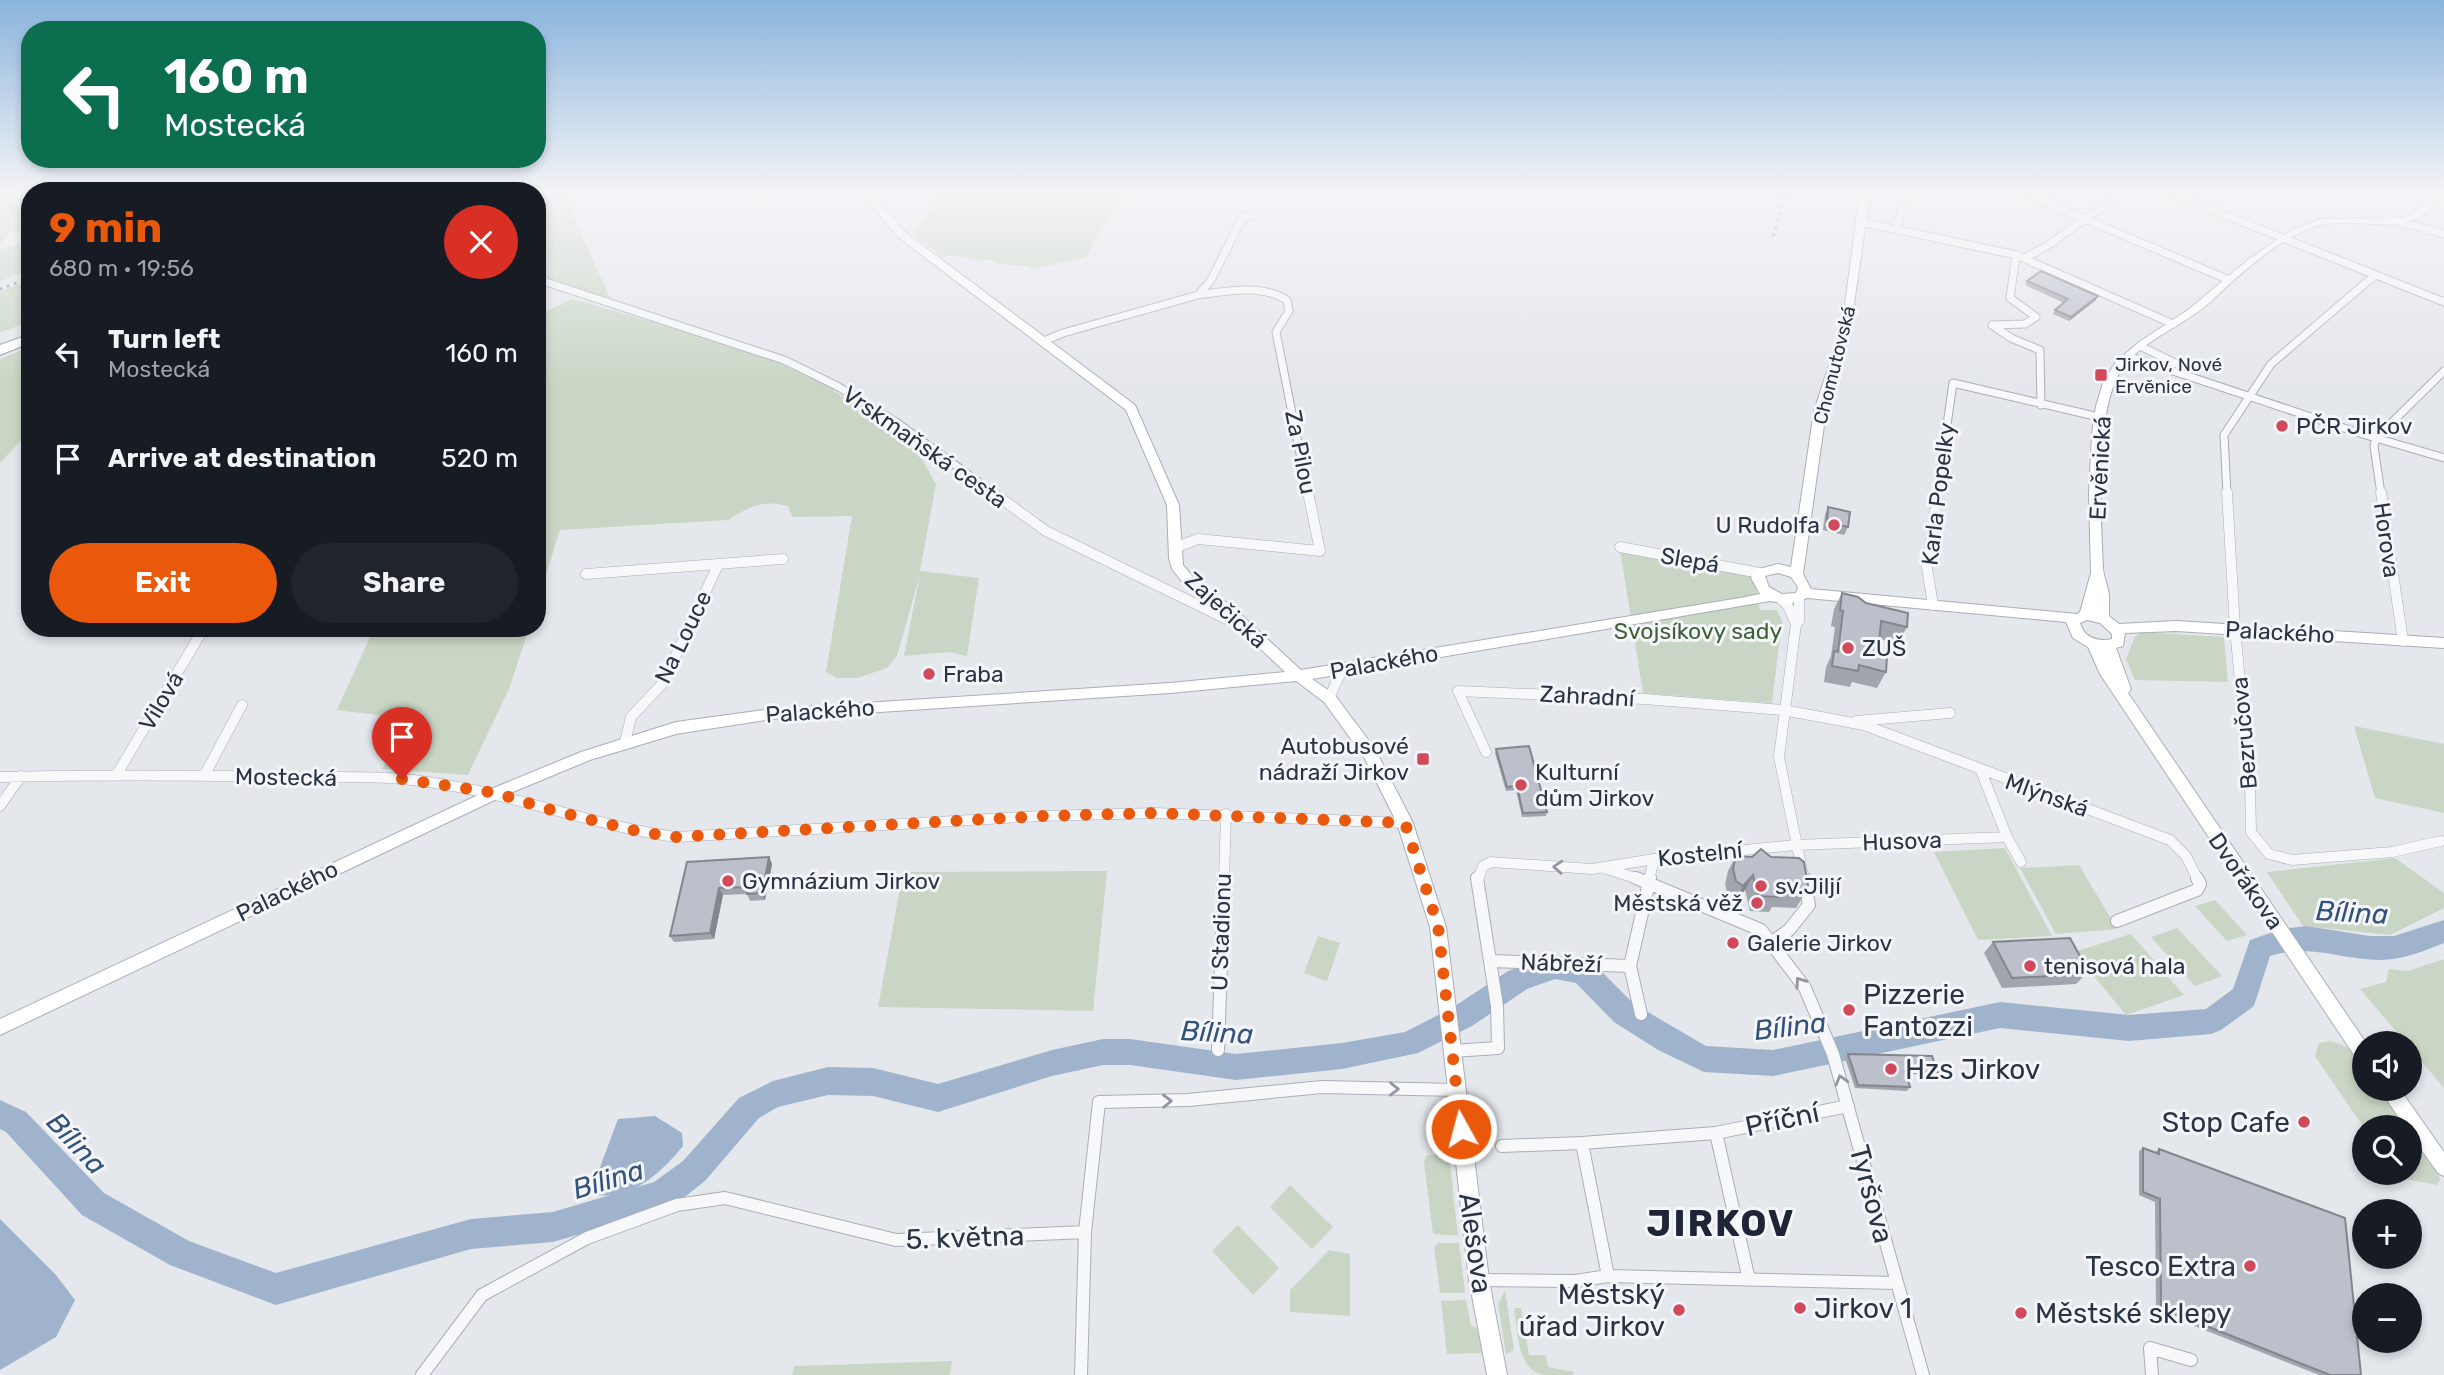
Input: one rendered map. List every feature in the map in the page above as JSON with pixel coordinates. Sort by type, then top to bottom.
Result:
[{"type":"highway","points":[[0,341],[21,333]]},
{"type":"highway","points":[[0,350],[21,342]]},
{"type":"street","name":"Zaječická","points":[[931,256],[1131,408],[1173,505],[1177,566],[1188,580],[1250,631],[1298,676],[1329,698],[1370,753],[1405,823]]},
{"type":"street","points":[[1044,341],[1063,333],[1198,295],[1211,280],[1223,256]]},
{"type":"street","name":"Chomutovská","points":[[1771,943],[1789,930],[1809,905],[1779,757],[1783,710],[1796,624],[1799,621],[1802,537],[1820,411],[1845,332],[1856,256]]},
{"type":"street","points":[[2020,256],[2173,324]]},
{"type":"street","points":[[2020,256],[2010,298],[2036,317],[2025,324],[1992,325],[2011,338],[2040,350],[2041,405],[2099,417]]},
{"type":"street","points":[[2173,256],[2229,280]]},
{"type":"street","name":"Ervěnická","points":[[2102,618],[2102,593],[2096,573],[2099,417],[2112,377],[2118,367],[2140,346],[2188,315],[2261,256]]},
{"type":"street","points":[[2327,256],[2444,302]]},
{"type":"street","name":"Bezručova","points":[[2375,275],[2271,364],[2224,435],[2235,629],[2250,784],[2251,832],[2262,849],[2269,854],[2292,860],[2392,852],[2441,841]]},
{"type":"street","name":"Vrskmaňská cesta","points":[[546,282],[784,360],[836,386],[896,422],[1045,531],[1250,631]]},
{"type":"street","name":"Za Pilou","points":[[1174,548],[1198,538],[1320,551],[1276,332],[1290,310],[1289,304],[1281,295],[1268,291],[1198,295]]},
{"type":"street","points":[[2140,346],[2248,397],[2444,458]]},
{"type":"street","points":[[2129,356],[2227,388]]},
{"type":"street","points":[[2376,438],[2444,371]]},
{"type":"street","name":"Karla Popelky","points":[[1933,605],[1927,568],[1953,383],[2041,405]]},
{"type":"street","name":"Horova","points":[[2376,438],[2374,446],[2387,547],[2403,640]]},
{"type":"street","name":"Chomutovská","points":[[1778,568],[1802,537]]},
{"type":"street","name":"Slepá","points":[[1620,547],[1760,579]]},
{"type":"street","name":"Na Louce","points":[[586,574],[783,559]]},
{"type":"street","name":"Na Louce","points":[[625,743],[631,717],[663,682],[718,565]]},
{"type":"street","points":[[1796,624],[1791,611],[1760,579],[1778,568],[1800,586],[1885,601],[2078,621],[2102,618],[2117,629],[2119,638],[2108,646],[2092,644],[2078,621]]},
{"type":"street","name":"Ervěnická","points":[[2078,621],[2096,573]]},
{"type":"street","name":"Palackého","points":[[1697,609],[1738,597],[1760,579]]},
{"type":"street","points":[[1776,597],[1800,586]]},
{"type":"street","name":"Palackého","points":[[0,1027],[552,768],[677,728],[772,714],[1170,688],[1298,676],[1776,597]]},
{"type":"street","name":"Palackého","points":[[2117,629],[2165,626],[2444,643]]},
{"type":"street","name":"Vilová","points":[[117,774],[199,637]]},
{"type":"street","name":"Dvořákova","points":[[2092,644],[2105,670],[2352,1037]]},
{"type":"street","name":"Dvořákova","points":[[2108,646],[2130,706]]},
{"type":"street","points":[[1329,698],[1343,668]]},
{"type":"street","name":"Zahradní","points":[[1486,752],[1458,691],[1644,699],[1783,710]]},
{"type":"street","points":[[204,776],[242,705]]},
{"type":"street","name":"Mlýnská","points":[[1783,710],[1864,725],[2170,840],[2179,847],[2200,884],[2197,890],[2117,921]]},
{"type":"street","points":[[1847,722],[1950,713]]},
{"type":"street","points":[[1981,771],[2007,837],[2021,862]]},
{"type":"street","name":"Mostecká","points":[[0,777],[117,774],[402,779],[496,793],[551,810],[641,832],[676,837],[1041,816],[1226,814],[1405,823]]},
{"type":"street","points":[[0,806],[21,776]]},
{"type":"street","name":"U Stadionu","points":[[1218,1050],[1226,814]]},
{"type":"street","name":"Alešova","points":[[1405,823],[1438,926],[1479,1280],[1497,1375]]},
{"type":"street","name":"Husova","points":[[1796,845],[2007,837]]},
{"type":"street","name":"Kostelní","points":[[1491,961],[1477,876],[1483,866],[1491,862],[1605,868],[1654,859],[1796,845]]},
{"type":"street","name":"Nábřeží","points":[[1641,1014],[1630,967],[1654,859]]},
{"type":"street","name":"Kostelní","points":[[1605,868],[1649,882],[1761,930],[1805,988],[1831,1049],[1848,1105]]},
{"type":"street","points":[[1452,1051],[1498,1048],[1497,1006],[1491,961]]},
{"type":"street","name":"Nábřeží","points":[[1491,961],[1572,962],[1630,967]]},
{"type":"street","points":[[1081,1375],[1085,1233],[1099,1102],[1188,1100],[1322,1087],[1457,1090]]},
{"type":"street","points":[[2397,1101],[2444,1167]]},
{"type":"street","name":"Příční","points":[[1502,1146],[1716,1133],[1848,1105]]},
{"type":"street","name":"Tyršova","points":[[1848,1105],[1923,1375]]},
{"type":"street","points":[[1716,1133],[1749,1280]]},
{"type":"street","points":[[1582,1143],[1608,1276]]},
{"type":"street","name":"5. května","points":[[422,1375],[482,1295],[587,1238],[677,1205],[725,1198],[897,1240],[1085,1233]]},
{"type":"street","points":[[1479,1280],[1575,1281],[1608,1276],[1896,1283]]},
{"type":"street","points":[[2152,1375],[2150,1348],[2191,1360]]},
{"type":"green space","points":[[0,256],[21,256],[21,273],[0,281]]},
{"type":"green space","points":[[546,256],[591,256],[612,303],[546,279]]},
{"type":"green space","points":[[954,256],[1086,256],[1030,270],[1031,267],[995,263],[991,259],[982,261]]},
{"type":"green space","points":[[21,284],[21,325],[0,333],[0,291]]},
{"type":"green space","points":[[572,299],[771,360],[835,387],[834,391],[915,447],[936,484],[920,571],[979,578],[967,656],[949,652],[904,656],[920,574],[897,656],[887,668],[857,678],[837,678],[826,672],[852,516],[793,517],[788,506],[771,503],[743,511],[728,520],[560,530],[546,574],[546,312]]},
{"type":"green space","points":[[21,351],[21,441],[0,463],[0,359]]},
{"type":"green space","name":"Svojsíkovy sady","points":[[1620,550],[1753,574],[1760,610],[1777,610],[1782,621],[1772,703],[1643,693]]},
{"type":"green space","points":[[2141,632],[2224,637],[2228,682],[2135,680],[2126,659],[2135,637]]},
{"type":"green space","points":[[370,637],[526,637],[509,689],[468,775],[382,769],[412,719],[337,710]]},
{"type":"green space","points":[[2354,726],[2444,744],[2444,813],[2375,798]]},
{"type":"green space","points":[[2005,848],[2052,936],[1978,940],[1934,852]]},
{"type":"green space","points":[[2395,858],[2444,893],[2444,908],[2390,935],[2303,926],[2267,872]]},
{"type":"green space","points":[[2079,865],[2117,929],[2056,934],[2020,868]]},
{"type":"green space","points":[[1107,871],[1093,1011],[878,1007],[903,872]]},
{"type":"green space","points":[[2215,900],[2247,935],[2227,941],[2195,906]]},
{"type":"green space","points":[[2177,928],[2222,976],[2195,986],[2151,937]]},
{"type":"green space","points":[[2131,934],[2184,995],[2126,1015],[2074,952]]},
{"type":"green space","points":[[1318,936],[1340,943],[1327,981],[1304,973]]},
{"type":"green space","points":[[2444,959],[2444,1088],[2422,1062],[2422,1031],[2396,1031],[2360,989],[2386,982],[2389,969],[2408,971]]},
{"type":"green space","points":[[2330,1041],[2352,1051],[2352,1101],[2388,1101],[2397,1115],[2355,1115],[2315,1056],[2319,1043]]},
{"type":"green space","points":[[2422,1151],[2439,1176],[2437,1185],[2422,1182]]},
{"type":"green space","points":[[1449,1154],[1458,1236],[1433,1234],[1424,1162],[1427,1155]]},
{"type":"green space","points":[[1290,1185],[1333,1227],[1312,1249],[1270,1207]]},
{"type":"green space","points":[[1238,1225],[1279,1268],[1253,1295],[1212,1251]]},
{"type":"green space","points":[[1438,1243],[1459,1243],[1465,1293],[1440,1293],[1434,1247]]},
{"type":"green space","points":[[1329,1250],[1350,1254],[1350,1316],[1290,1312],[1290,1290]]},
{"type":"green space","points":[[1505,1290],[1514,1350],[1506,1354],[1498,1305]]},
{"type":"green space","points":[[1466,1300],[1471,1326],[1477,1328],[1482,1353],[1447,1354],[1441,1301]]},
{"type":"green space","points":[[1514,1308],[1521,1308],[1529,1355],[1546,1355],[1548,1367],[1574,1372],[1573,1375],[1545,1375],[1528,1366],[1520,1348]]},
{"type":"green space","points":[[952,1361],[950,1375],[792,1375],[794,1366]]},
{"type":"water","points":[[655,1116],[682,1133],[683,1146],[665,1166],[645,1182],[622,1193],[596,1195],[593,1186],[618,1119]]},
{"type":"water","points":[[0,1219],[56,1275],[75,1300],[56,1337],[0,1370]]},
{"type":"building","points":[[2041,271],[2098,296],[2071,317],[2055,310],[2068,299],[2027,281]]},
{"type":"building","points":[[1828,507],[1850,512],[1848,527],[1827,522]]},
{"type":"building","points":[[1842,593],[1858,597],[1866,603],[1908,613],[1907,627],[1881,621],[1878,655],[1887,657],[1886,672],[1859,665],[1858,671],[1832,666],[1834,651],[1838,652],[1843,611],[1840,610]]},
{"type":"building","name":"Kulturní dům Jirkov","points":[[1529,746],[1547,812],[1523,813],[1517,786],[1507,787],[1496,749]]},
{"type":"building","points":[[1761,849],[1771,857],[1799,858],[1804,862],[1808,885],[1805,893],[1776,892],[1778,897],[1758,896],[1753,875],[1743,886],[1736,881],[1733,869],[1736,856],[1752,857]]},
{"type":"building","points":[[769,857],[762,893],[747,894],[749,887],[719,888],[710,933],[670,936],[687,862]]},
{"type":"building","points":[[2070,938],[2087,969],[2084,970],[2086,974],[2012,978],[1993,942]]},
{"type":"building","name":"Hzs Jirkov","points":[[1848,1054],[1932,1056],[1938,1072],[1905,1071],[1910,1087],[1858,1085]]},
{"type":"building","name":"Tesco Extra","points":[[2143,1148],[2159,1154],[2159,1149],[2345,1218],[2352,1287],[2352,1353],[2359,1353],[2361,1375],[2330,1375],[2161,1308],[2160,1199],[2143,1192]]},
{"type":"waterway","name":"Bílina","points":[[0,1114],[16,1122],[93,1204],[181,1254],[276,1289],[471,1234],[553,1227],[662,1195],[694,1171],[749,1108],[773,1095],[828,1081],[873,1082],[938,1098],[1052,1063],[1103,1052],[1130,1052],[1236,1067],[1342,1056],[1408,1044],[1462,1017],[1518,980],[1555,967],[1584,973],[1624,1013],[1668,1041],[1704,1059],[1773,1063],[2000,1015],[2129,1028],[2211,1021],[2244,997],[2259,948],[2298,938],[2387,948],[2409,944],[2444,931]]},
{"type":"railway","points":[[0,289],[21,281]]},
{"type":"place","name":"Jirkov, Nové Ervěnice","points":[[2101,375]]},
{"type":"place","name":"PČR Jirkov","points":[[2282,426]]},
{"type":"place","name":"U Rudolfa","points":[[1834,525]]},
{"type":"place","name":"ZUŠ","points":[[1848,648]]},
{"type":"place","name":"Fraba","points":[[929,674]]},
{"type":"place","name":"Autobusové nádraží Jirkov","points":[[1423,759]]},
{"type":"place","name":"Kulturní dům Jirkov","points":[[1521,785]]},
{"type":"place","name":"Gymnázium Jirkov","points":[[728,881]]},
{"type":"place","name":"sv.Jiljí","points":[[1761,886]]},
{"type":"place","name":"Městská věž","points":[[1757,903]]},
{"type":"place","name":"Galerie Jirkov","points":[[1733,943]]},
{"type":"place","name":"tenisová hala","points":[[2030,966]]},
{"type":"place","name":"Pizzerie Fantozzi","points":[[1849,1010]]},
{"type":"place","name":"Hzs Jirkov","points":[[1891,1069]]},
{"type":"place","name":"Stop Cafe","points":[[2304,1122]]},
{"type":"place","name":"Tesco Extra","points":[[2250,1266]]},
{"type":"place","name":"Jirkov 1","points":[[1800,1308]]},
{"type":"place","name":"Městský úřad Jirkov","points":[[1679,1310]]},
{"type":"place","name":"Městské sklepy","points":[[2021,1313]]},
{"type":"district","name":"JIRKOV","points":[[1721,1223]]},
{"type":"route","points":[[402,779],[496,793],[551,810],[641,832],[676,837],[1041,816],[1155,813],[1405,823],[1438,926],[1461,1129]]}]
